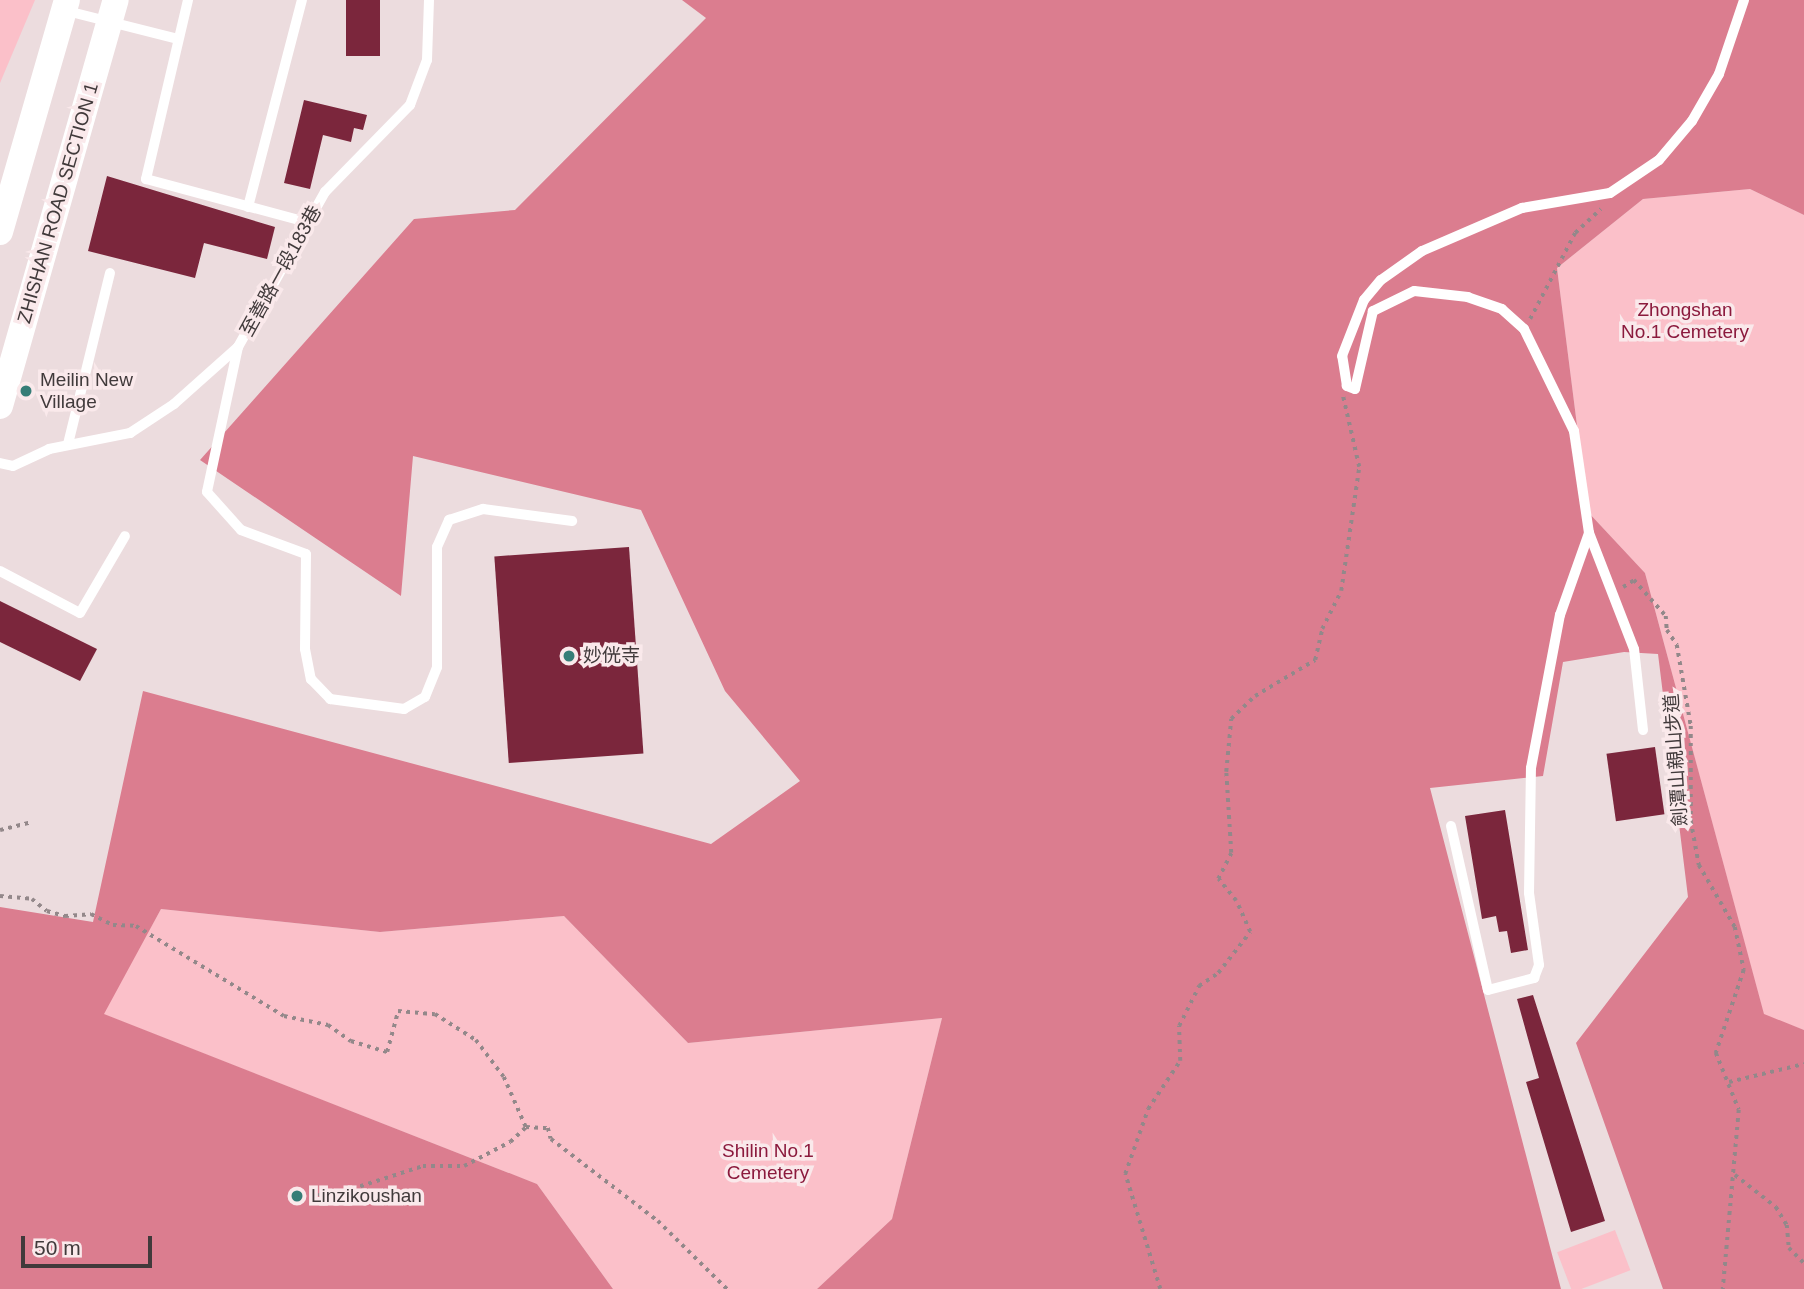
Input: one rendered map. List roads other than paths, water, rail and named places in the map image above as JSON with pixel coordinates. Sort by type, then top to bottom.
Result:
[{"type":"main road","points":[[0,232],[66,5]]},
{"type":"main road","name":"ZHISHAN ROAD SECTION 1","points":[[0,406],[113,11]]},
{"type":"lane","points":[[188,0],[146,179],[306,222]]},
{"type":"lane","points":[[248,206],[302,0]]},
{"type":"lane","name":"至善路一段183巷","points":[[0,463],[13,467],[68,444],[130,433],[174,404],[238,347],[325,192],[410,105],[427,60],[429,0]]},
{"type":"lane","points":[[1643,730],[1634,649],[1615,592],[1589,533],[1574,431],[1524,329],[1502,309],[1468,297],[1414,291],[1395,297],[1373,311],[1364,333],[1360,383],[1355,389],[1347,386],[1342,356],[1351,325],[1381,280],[1422,251],[1522,208],[1610,193],[1659,160],[1692,121],[1719,74],[1744,0]]},
{"type":"lane","points":[[66,5],[113,11],[178,39]]},
{"type":"lane","points":[[68,444],[110,273]]},
{"type":"lane","points":[[238,347],[207,492],[242,530],[306,554],[305,649],[311,679],[330,699],[404,709],[425,697],[437,667],[437,547],[449,520],[483,509],[572,521]]},
{"type":"lane","points":[[1451,826],[1488,990],[1534,978],[1539,965],[1529,893],[1531,768],[1560,615],[1589,533]]},
{"type":"lane","points":[[0,571],[80,613],[125,536]]},
{"type":"place","name":"Meilin New Village","points":[[26,391]]},
{"type":"place","name":"妙侊寺","points":[[569,656]]},
{"type":"place","name":"Linzikoushan","points":[[297,1196]]},
{"type":"park label","name":"Zhongshan No.1 Cemetery","points":[[1685,321]]},
{"type":"park label","name":"Shilin No.1 Cemetery","points":[[768,1162]]}]
